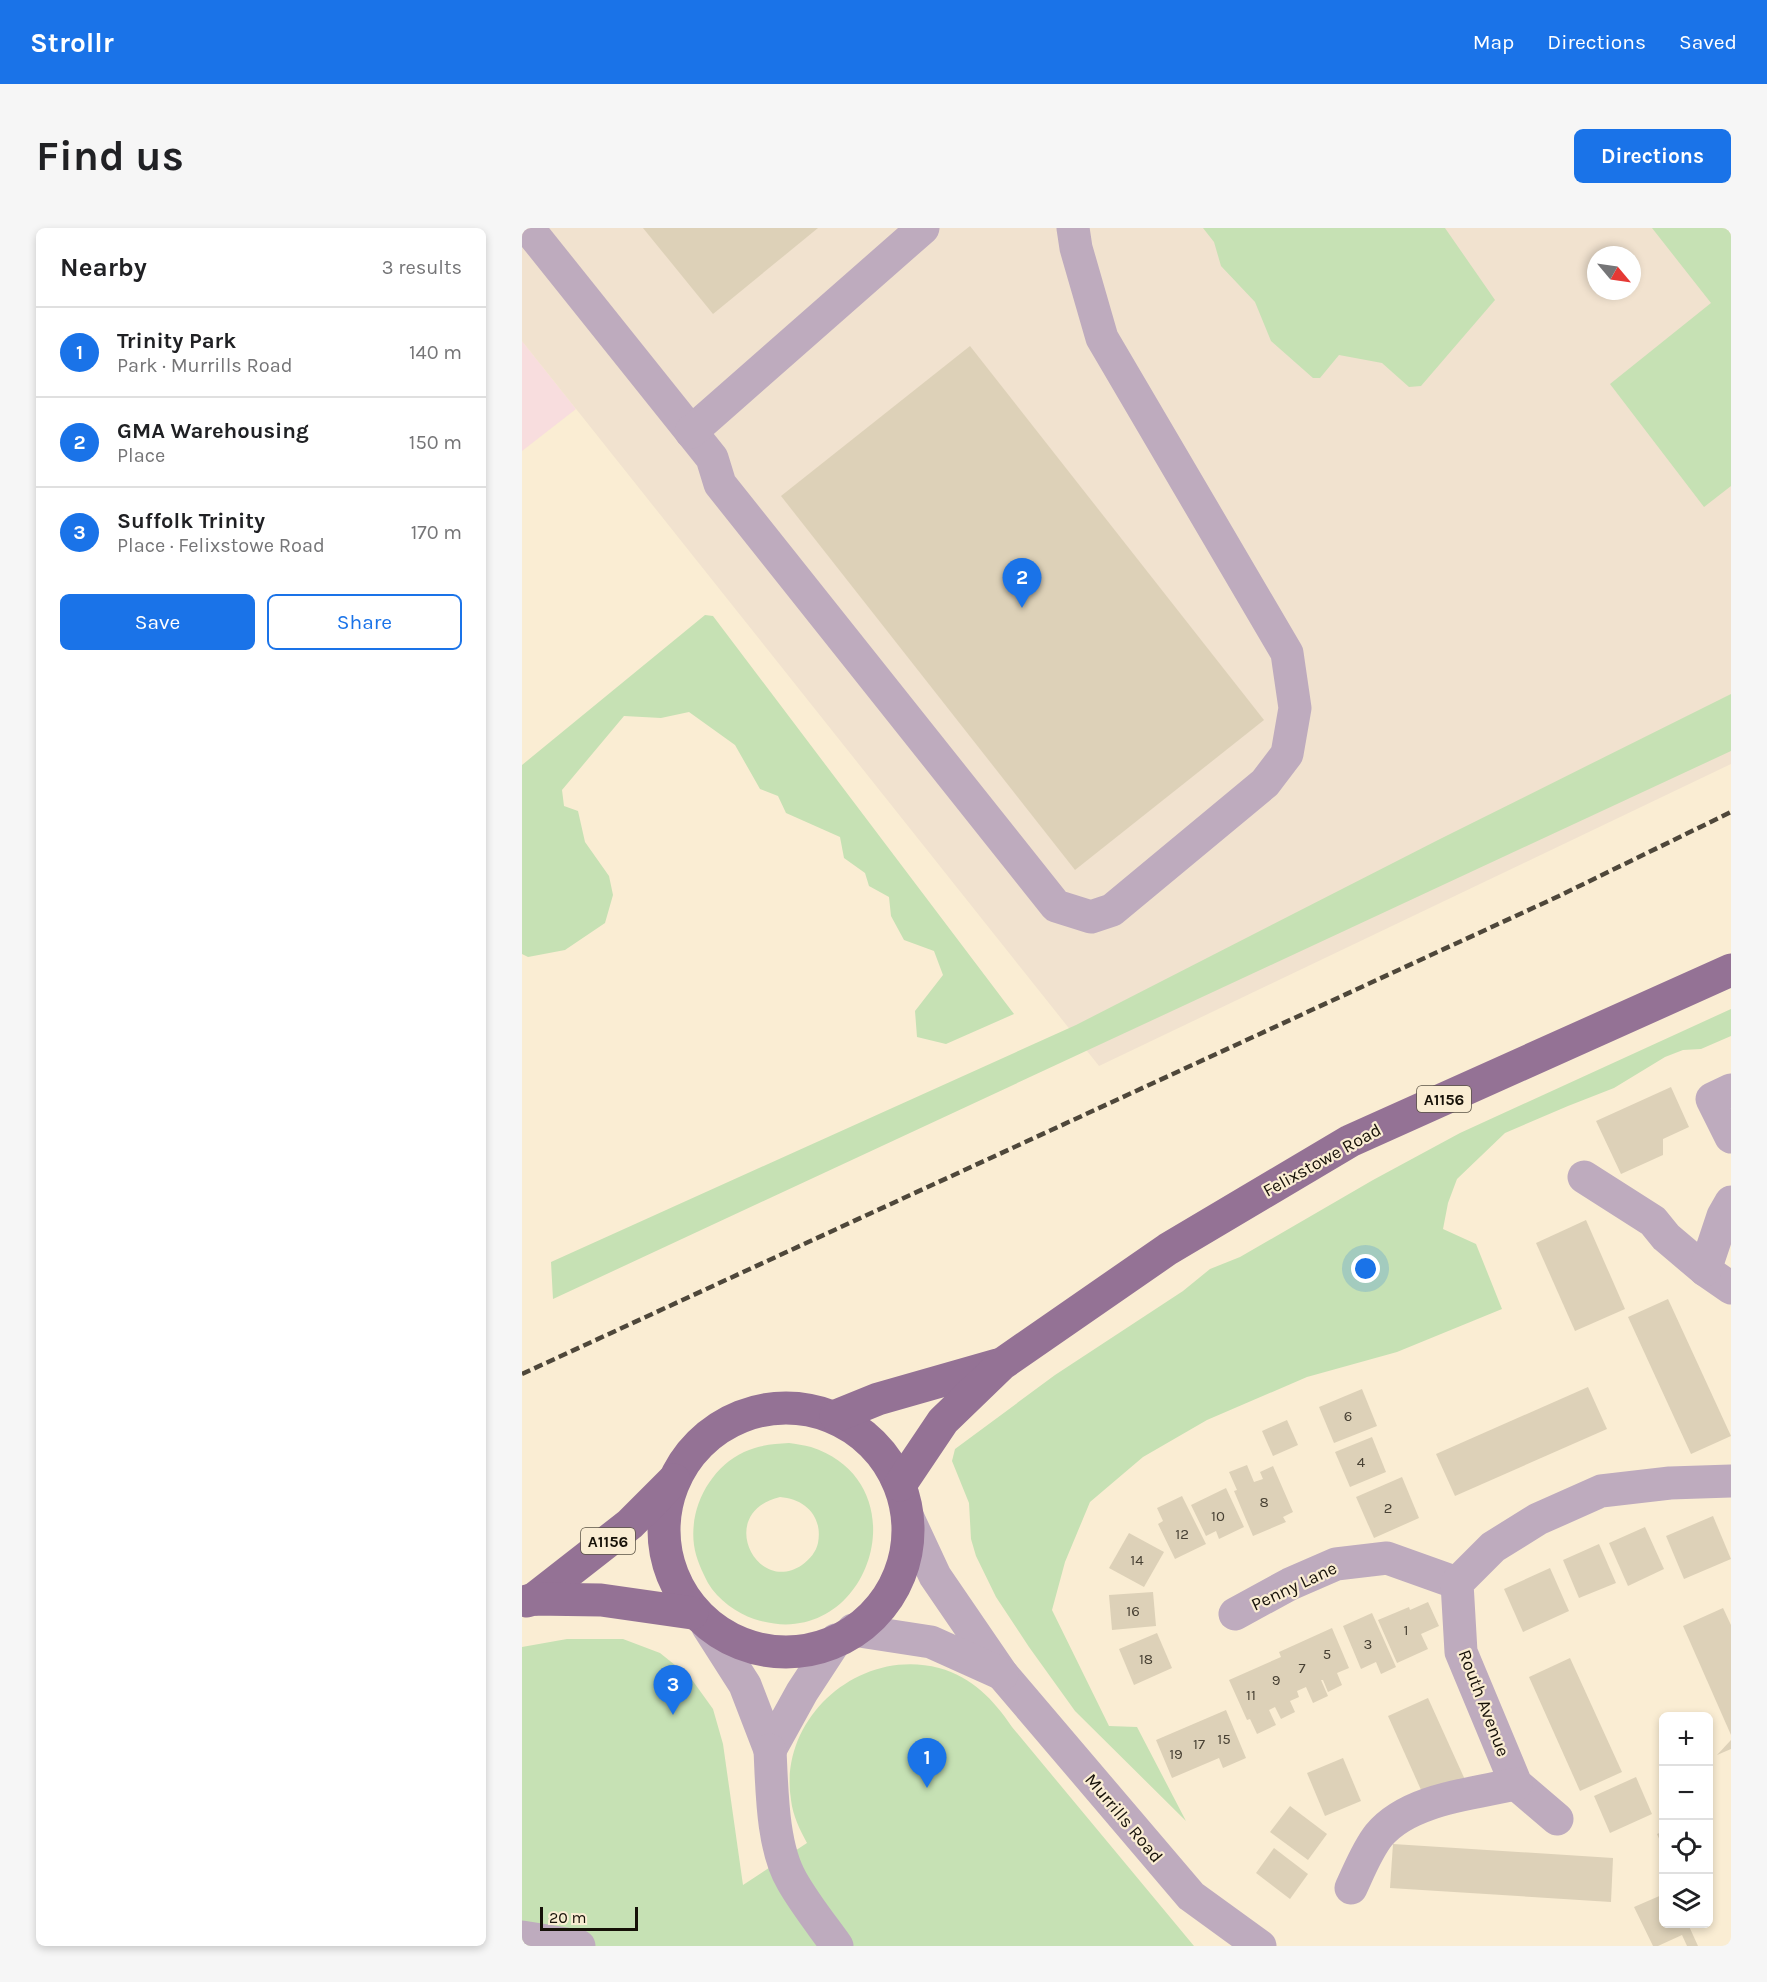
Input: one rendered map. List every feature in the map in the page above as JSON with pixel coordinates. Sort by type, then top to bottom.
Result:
[{"type":"main road","name":"Felixstowe Road","points":[[900,1485],[943,1421],[1002,1364],[1168,1249],[1350,1141],[1731,969]]},
{"type":"main road","name":"Felixstowe Road","points":[[836,1416],[878,1399],[1002,1364]]},
{"type":"main road","points":[[800,1407],[836,1416],[868,1437],[887,1458],[900,1485],[908,1518],[909,1547],[900,1572],[874,1614],[844,1635],[807,1651],[778,1652],[739,1644],[700,1620],[675,1584],[669,1556],[666,1516],[677,1477],[697,1447],[728,1422],[761,1409],[800,1407]]},
{"type":"main road","name":"A1156","points":[[528,1601],[630,1524],[677,1477]]},
{"type":"main road","name":"A1156","points":[[528,1601],[601,1600],[700,1620]]},
{"type":"street","points":[[528,228],[712,458],[720,484],[1056,906],[1091,917],[1112,910],[1265,783],[1287,754],[1295,708],[1287,653],[1102,338],[1076,248],[1073,228]]},
{"type":"street","points":[[692,432],[923,228]]},
{"type":"street","points":[[1731,1089],[1712,1099],[1731,1137]]},
{"type":"street","points":[[1584,1178],[1653,1221],[1666,1236],[1718,1279]]},
{"type":"street","points":[[1718,1279],[1723,1216],[1731,1202]]},
{"type":"street","points":[[1457,1583],[1493,1547],[1538,1519],[1601,1491],[1731,1481]]},
{"type":"street","name":"Murrills Road","points":[[908,1518],[935,1576],[1002,1674],[1191,1896],[1260,1946]]},
{"type":"street","name":"Penny Lane","points":[[1235,1614],[1290,1584],[1336,1564],[1387,1558],[1457,1583]]},
{"type":"street","name":"Routh Avenue","points":[[1457,1583],[1461,1652],[1516,1784],[1557,1819]]},
{"type":"street","points":[[700,1620],[745,1685],[770,1750],[777,1839],[791,1880],[837,1946]]},
{"type":"street","points":[[770,1750],[802,1692],[844,1635]]},
{"type":"street","name":"Murrills Road","points":[[844,1635],[931,1642],[1002,1674]]},
{"type":"street","points":[[1351,1888],[1378,1836],[1394,1821],[1418,1807],[1516,1784]]},
{"type":"street","points":[[522,1937],[579,1946]]},
{"type":"shaded area","points":[[522,228],[1731,228],[1731,764],[1099,1066],[522,341]]},
{"type":"shaded area","points":[[522,341],[576,409],[522,451]]},
{"type":"green space","points":[[1203,228],[1445,228],[1495,300],[1421,386],[1409,387],[1382,363],[1339,355],[1320,378],[1313,378],[1271,341],[1255,302],[1221,266],[1214,242]]},
{"type":"green space","points":[[1652,228],[1731,228],[1731,486],[1704,507],[1610,384],[1711,303]]},
{"type":"green space","points":[[705,615],[713,616],[1014,1014],[946,1044],[917,1037],[915,1011],[943,975],[934,951],[904,940],[891,916],[889,897],[869,886],[865,873],[844,858],[840,837],[786,813],[778,796],[760,789],[735,745],[689,712],[661,718],[624,716],[562,790],[564,806],[578,811],[585,842],[609,876],[613,895],[605,923],[565,950],[528,957],[522,954],[522,765]]},
{"type":"green space","points":[[1731,694],[1731,751],[553,1299],[551,1262],[1076,1025],[1440,839]]},
{"type":"green space","points":[[1731,1009],[1731,1036],[1701,1049],[1683,1050],[1665,1057],[1614,1088],[1505,1133],[1457,1179],[1448,1203],[1443,1229],[1476,1244],[1502,1309],[1397,1352],[1307,1377],[1207,1420],[1143,1457],[1090,1502],[1065,1562],[1052,1610],[1109,1726],[1137,1727],[1186,1821],[1075,1711],[996,1597],[976,1556],[971,1539],[969,1503],[952,1461],[955,1449],[1055,1375],[1183,1291],[1210,1269],[1240,1257],[1460,1133]]},
{"type":"green space","points":[[789,1443],[811,1447],[846,1467],[866,1495],[873,1528],[868,1561],[852,1591],[827,1613],[794,1624],[754,1619],[728,1605],[717,1595],[708,1583],[698,1560],[693,1531],[704,1491],[721,1468],[744,1452],[766,1445]],"holes":[[[780,1497],[789,1498],[804,1505],[815,1517],[819,1533],[818,1543],[812,1555],[802,1565],[785,1572],[770,1570],[758,1561],[749,1548],[746,1533],[750,1518],[760,1506]]]},
{"type":"green space","points":[[567,1639],[623,1639],[660,1653],[690,1677],[713,1709],[723,1744],[743,1885],[807,1843],[792,1806],[790,1770],[797,1742],[811,1717],[830,1695],[854,1679],[880,1668],[909,1664],[939,1668],[962,1677],[990,1699],[1194,1946],[522,1946],[522,1647]]},
{"type":"building","points":[[643,228],[818,228],[713,314]]},
{"type":"building","points":[[970,346],[1264,720],[1075,870],[781,496]]},
{"type":"building","points":[[1671,1087],[1689,1127],[1663,1139],[1663,1155],[1621,1174],[1596,1121]]},
{"type":"building","points":[[1586,1220],[1625,1309],[1575,1331],[1536,1243]]},
{"type":"building","points":[[1668,1299],[1731,1436],[1691,1454],[1628,1317]]},
{"type":"building","points":[[1588,1387],[1607,1429],[1455,1496],[1436,1454]]},
{"type":"building","points":[[1362,1389],[1377,1426],[1334,1443],[1319,1407]]},
{"type":"building","points":[[1287,1420],[1298,1445],[1273,1456],[1262,1431]]},
{"type":"building","points":[[1372,1437],[1386,1472],[1350,1487],[1335,1452]]},
{"type":"building","points":[[1247,1465],[1254,1482],[1263,1479],[1260,1472],[1273,1466],[1293,1512],[1283,1517],[1286,1522],[1253,1536],[1234,1491],[1237,1490],[1229,1472]]},
{"type":"building","points":[[1402,1477],[1419,1518],[1374,1538],[1356,1497]]},
{"type":"building","points":[[1226,1488],[1244,1527],[1219,1539],[1216,1531],[1206,1536],[1191,1505]]},
{"type":"building","points":[[1182,1496],[1206,1544],[1175,1559],[1158,1524],[1163,1521],[1157,1508]]},
{"type":"building","points":[[1713,1516],[1731,1559],[1684,1579],[1666,1536]]},
{"type":"building","points":[[1645,1527],[1664,1569],[1628,1586],[1609,1543]]},
{"type":"building","points":[[1129,1533],[1164,1552],[1144,1587],[1109,1568]]},
{"type":"building","points":[[1599,1544],[1616,1583],[1579,1598],[1563,1560]]},
{"type":"building","points":[[1550,1568],[1569,1611],[1523,1632],[1504,1589]]},
{"type":"building","points":[[1153,1592],[1156,1626],[1112,1630],[1109,1595]]},
{"type":"building","points":[[1428,1602],[1439,1626],[1421,1634],[1428,1649],[1397,1663],[1378,1620]]},
{"type":"building","points":[[1723,1608],[1731,1625],[1731,1735],[1683,1626]]},
{"type":"building","points":[[1372,1613],[1396,1667],[1381,1674],[1376,1662],[1361,1669],[1343,1626]]},
{"type":"building","points":[[1332,1628],[1349,1668],[1337,1673],[1342,1685],[1328,1692],[1321,1680],[1328,1696],[1313,1703],[1306,1687],[1297,1691],[1299,1697],[1290,1701],[1295,1712],[1281,1719],[1275,1707],[1269,1710],[1276,1725],[1257,1734],[1250,1719],[1247,1720],[1229,1680],[1281,1657],[1279,1652]]},
{"type":"building","points":[[1157,1633],[1172,1668],[1134,1685],[1119,1649]]},
{"type":"building","points":[[1570,1658],[1622,1772],[1580,1791],[1529,1677]]},
{"type":"building","points":[[1428,1698],[1466,1782],[1426,1801],[1388,1716]]},
{"type":"building","points":[[1226,1710],[1246,1758],[1223,1768],[1219,1758],[1172,1778],[1156,1740]]},
{"type":"building","points":[[1731,1740],[1731,1749],[1717,1755]]},
{"type":"building","points":[[1343,1758],[1361,1801],[1325,1816],[1307,1773]]},
{"type":"building","points":[[1636,1777],[1652,1814],[1610,1833],[1594,1796]]},
{"type":"building","points":[[1290,1806],[1327,1834],[1308,1860],[1270,1832]]},
{"type":"building","points":[[1393,1844],[1613,1858],[1611,1902],[1390,1888]]},
{"type":"building","points":[[1274,1848],[1308,1874],[1290,1899],[1256,1873]]},
{"type":"building","points":[[1659,1896],[1659,1928],[1690,1928],[1698,1946],[1687,1946],[1682,1935],[1653,1946],[1634,1907]]},
{"type":"railway","points":[[522,1374],[1559,896],[1731,812]]},
{"type":"place","name":"GMA Warehousing","points":[[1022,608]]},
{"type":"place","name":"Suffolk Trinity","points":[[673,1715]]},
{"type":"place","name":"Trinity Park","points":[[927,1788]]}]
